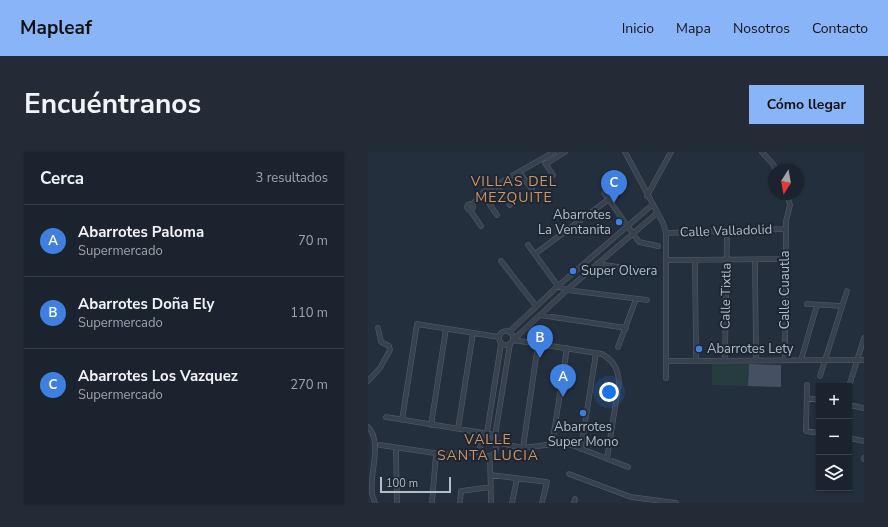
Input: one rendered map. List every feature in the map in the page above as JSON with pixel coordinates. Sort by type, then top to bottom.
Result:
[{"type":"street","points":[[481,226],[471,208],[482,193],[554,152]]},
{"type":"street","points":[[546,164],[565,152]]},
{"type":"street","points":[[648,196],[671,152]]},
{"type":"street","points":[[762,152],[773,164]]},
{"type":"street","points":[[627,153],[652,205],[663,223],[666,233],[666,378]]},
{"type":"street","points":[[542,158],[553,175]]},
{"type":"street","points":[[519,172],[532,189]]},
{"type":"street","points":[[496,185],[510,205]]},
{"type":"street","points":[[482,193],[497,215]]},
{"type":"street","points":[[604,193],[639,242],[658,246]]},
{"type":"street","points":[[535,254],[609,199]]},
{"type":"street","name":"Calle Cuautla","points":[[785,360],[785,259],[786,221],[790,205],[789,200]]},
{"type":"street","points":[[498,337],[503,332],[509,332],[558,286],[652,205]]},
{"type":"street","points":[[501,344],[506,346],[512,342],[567,290],[657,214]]},
{"type":"street","name":"Calle Valladolid","points":[[666,233],[786,229]]},
{"type":"street","name":"Calle Tixtla","points":[[725,360],[727,231]]},
{"type":"street","points":[[528,245],[558,286],[567,290],[647,300]]},
{"type":"street","points":[[667,260],[785,259]]},
{"type":"street","points":[[695,260],[696,361]]},
{"type":"street","points":[[755,260],[756,360]]},
{"type":"street","points":[[501,261],[536,306]]},
{"type":"street","points":[[598,264],[655,272]]},
{"type":"street","points":[[820,376],[847,291]]},
{"type":"street","points":[[618,347],[636,299]]},
{"type":"street","points":[[807,304],[842,306]]},
{"type":"street","points":[[800,360],[817,305]]},
{"type":"street","points":[[540,315],[626,328]]},
{"type":"street","points":[[402,420],[417,324],[498,337]]},
{"type":"street","points":[[368,381],[380,368],[390,350],[389,346],[382,342],[378,328]]},
{"type":"street","points":[[431,425],[446,329]]},
{"type":"street","points":[[494,442],[513,337],[509,332]]},
{"type":"street","points":[[458,429],[473,333]]},
{"type":"street","points":[[490,456],[485,456],[481,452],[480,444],[487,436],[501,344],[498,337]]},
{"type":"street","points":[[850,383],[864,338]]},
{"type":"street","points":[[512,342],[567,348],[602,354],[610,358],[618,371],[619,378],[607,459]]},
{"type":"street","points":[[523,448],[538,344]]},
{"type":"street","points":[[552,445],[567,348]]},
{"type":"street","points":[[581,449],[596,353]]},
{"type":"street","points":[[666,360],[864,360]]},
{"type":"street","points":[[807,385],[806,431],[816,433]]},
{"type":"street","points":[[494,390],[503,391]]},
{"type":"street","points":[[807,398],[816,400]]},
{"type":"street","points":[[852,406],[864,408]]},
{"type":"street","points":[[386,417],[458,429],[487,436],[496,435]]},
{"type":"street","points":[[368,427],[372,431],[375,446],[372,481],[372,494],[375,503]]},
{"type":"street","points":[[487,436],[496,444],[496,450],[490,456],[491,503]]},
{"type":"street","points":[[852,439],[864,441]]},
{"type":"street","points":[[494,442],[523,448],[561,443],[628,467]]},
{"type":"street","points":[[380,445],[436,454],[481,452]]},
{"type":"street","points":[[396,448],[397,503]]},
{"type":"street","points":[[432,503],[436,454]]},
{"type":"street","points":[[569,474],[631,497],[676,503]]},
{"type":"street","points":[[491,475],[547,482],[542,503]]},
{"type":"street","points":[[512,503],[517,478]]},
{"type":"street","points":[[460,503],[461,491],[491,486]]},
{"type":"green space","points":[[712,364],[749,364],[748,386],[712,385]]},
{"type":"building","points":[[749,364],[781,365],[781,387],[748,386]]},
{"type":"place","name":"Abarrotes Los Vazquez","points":[[614,203]]},
{"type":"place","name":"Abarrotes La Ventanita","points":[[619,222]]},
{"type":"place","name":"Super Olvera","points":[[573,271]]},
{"type":"place","name":"Abarrotes Lety","points":[[699,349]]},
{"type":"place","name":"Abarrotes Doña Ely","points":[[540,358]]},
{"type":"place","name":"Abarrotes Paloma","points":[[563,397]]},
{"type":"place","name":"Abarrotes Super Mono","points":[[583,413]]},
{"type":"district","name":"VILLAS DEL MEZQUITE","points":[[514,190]]},
{"type":"district","name":"VALLE SANTA LUCIA","points":[[488,448]]}]
